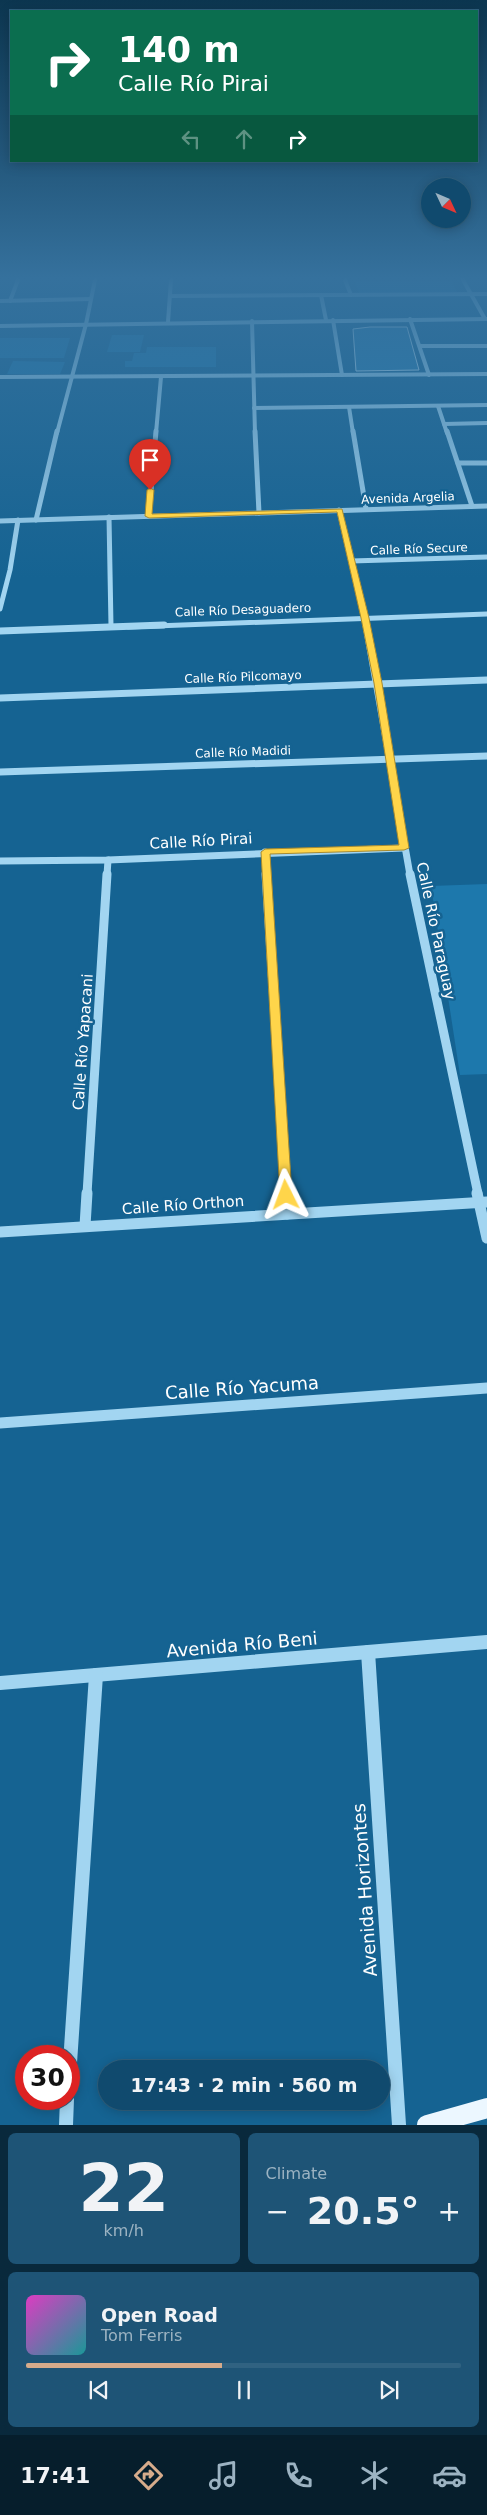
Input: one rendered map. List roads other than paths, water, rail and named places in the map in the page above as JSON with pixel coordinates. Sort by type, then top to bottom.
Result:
[{"type":"main road","points":[[426,2125],[487,2108]]},
{"type":"street","points":[[36,520],[69,379]]},
{"type":"street","points":[[149,516],[161,379]]},
{"type":"street","points":[[252,379],[259,513]]},
{"type":"street","points":[[254,408],[487,405]]},
{"type":"street","points":[[438,406],[472,506]]},
{"type":"street","points":[[349,407],[366,510]]},
{"type":"street","points":[[444,424],[487,422]]},
{"type":"street","points":[[458,464],[487,463]]},
{"type":"street","name":"Avenida Argelia","points":[[0,521],[487,506]]},
{"type":"street","name":"Calle Río Paraguay","points":[[339,510],[365,618],[378,683],[404,848],[483,1202],[487,1238]]},
{"type":"street","points":[[109,518],[111,626]]},
{"type":"street","points":[[0,609],[10,570],[18,520]]},
{"type":"street","name":"Calle Río Secure","points":[[352,561],[487,557]]},
{"type":"street","points":[[0,571],[10,570]]},
{"type":"street","name":"Calle Río Desaguadero","points":[[0,631],[487,614]]},
{"type":"street","name":"Calle Río Pilcomayo","points":[[0,698],[487,680]]},
{"type":"street","name":"Calle Río Madidi","points":[[0,772],[487,756]]},
{"type":"street","name":"Calle Río Pirai","points":[[0,862],[108,860],[265,852],[404,848]]},
{"type":"street","points":[[265,852],[287,1214]]},
{"type":"street","name":"Calle Río Yapacani","points":[[86,1226],[108,860]]},
{"type":"street","name":"Calle Río Orthon","points":[[0,1232],[483,1202]]},
{"type":"street","name":"Calle Río Yacuma","points":[[0,1422],[487,1388]]},
{"type":"street","name":"Avenida Río Beni","points":[[0,1683],[487,1642]]},
{"type":"street","name":"Avenida Horizontes","points":[[368,1652],[398,2125]]},
{"type":"street","points":[[71,2045],[96,1675]]},
{"type":"street","points":[[66,2125],[67,2110]]}]
